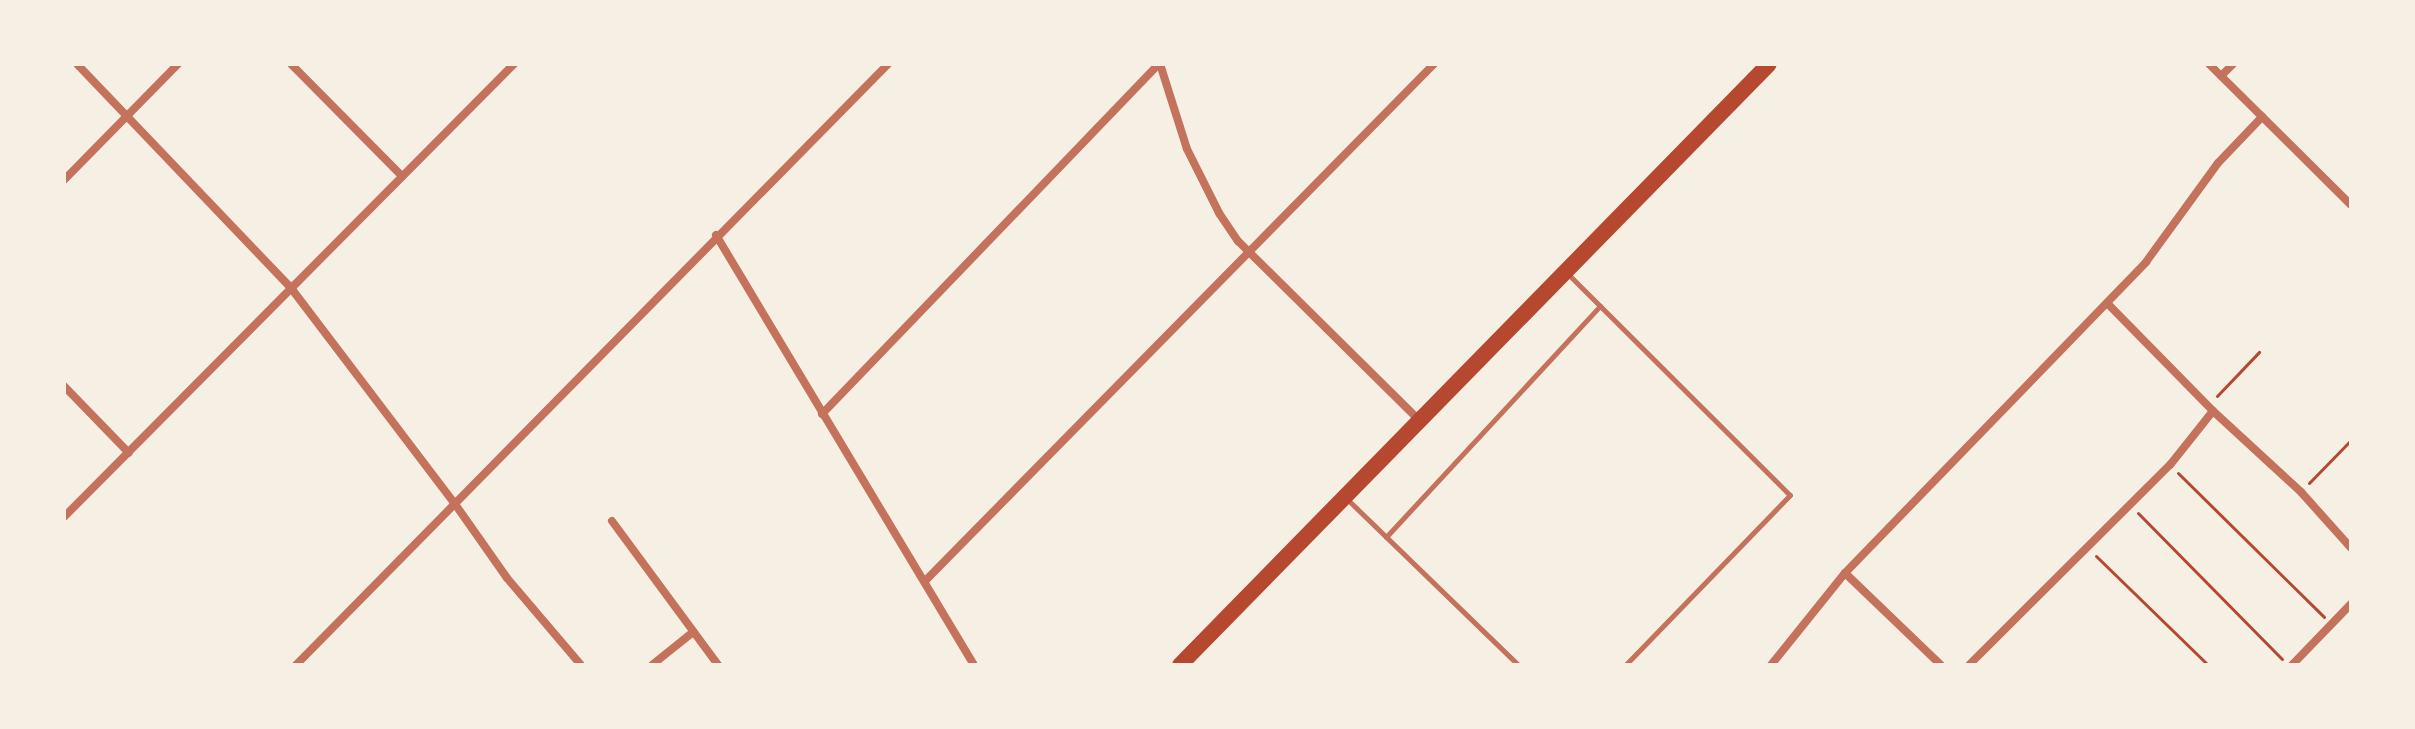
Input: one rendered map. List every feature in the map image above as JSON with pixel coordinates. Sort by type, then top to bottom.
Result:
[{"type":"main road","points":[[1180,665],[1769,64]]},
{"type":"street","points":[[77,64],[291,288],[455,504],[507,578],[581,665]]},
{"type":"street","points":[[64,180],[178,64]]},
{"type":"street","points":[[291,64],[402,176]]},
{"type":"street","points":[[64,517],[514,64]]},
{"type":"street","points":[[296,665],[716,235],[888,64]]},
{"type":"street","points":[[822,414],[1160,64],[1187,149],[1219,213],[1249,251],[1418,419]]},
{"type":"street","points":[[926,580],[1434,64]]},
{"type":"street","points":[[2209,64],[2351,205]]},
{"type":"street","points":[[2221,76],[2233,64]]},
{"type":"street","points":[[1771,665],[1845,573],[2146,262],[2218,163],[2262,117]]},
{"type":"street","points":[[716,235],[822,414],[926,580],[974,665]]},
{"type":"street","points":[[2107,303],[2213,411],[2301,492],[2351,548]]},
{"type":"street","points":[[64,386],[129,453]]},
{"type":"street","points":[[1969,665],[2170,465],[2213,411]]},
{"type":"street","points":[[612,521],[718,665]]},
{"type":"street","points":[[1845,573],[1941,665]]},
{"type":"street","points":[[2290,665],[2351,604]]},
{"type":"street","points":[[652,665],[693,632]]},
{"type":"lane","points":[[1564,271],[1790,495],[1625,665]]},
{"type":"lane","points":[[1386,537],[1600,306]]},
{"type":"lane","points":[[1344,496],[1518,665]]},
{"type":"path","points":[[2213,411],[2218,394],[2259,352]]},
{"type":"path","points":[[2301,492],[2351,440]]},
{"type":"path","points":[[2170,465],[2331,623]]},
{"type":"path","points":[[2130,505],[2290,665]]},
{"type":"path","points":[[2087,547],[2208,665]]}]
